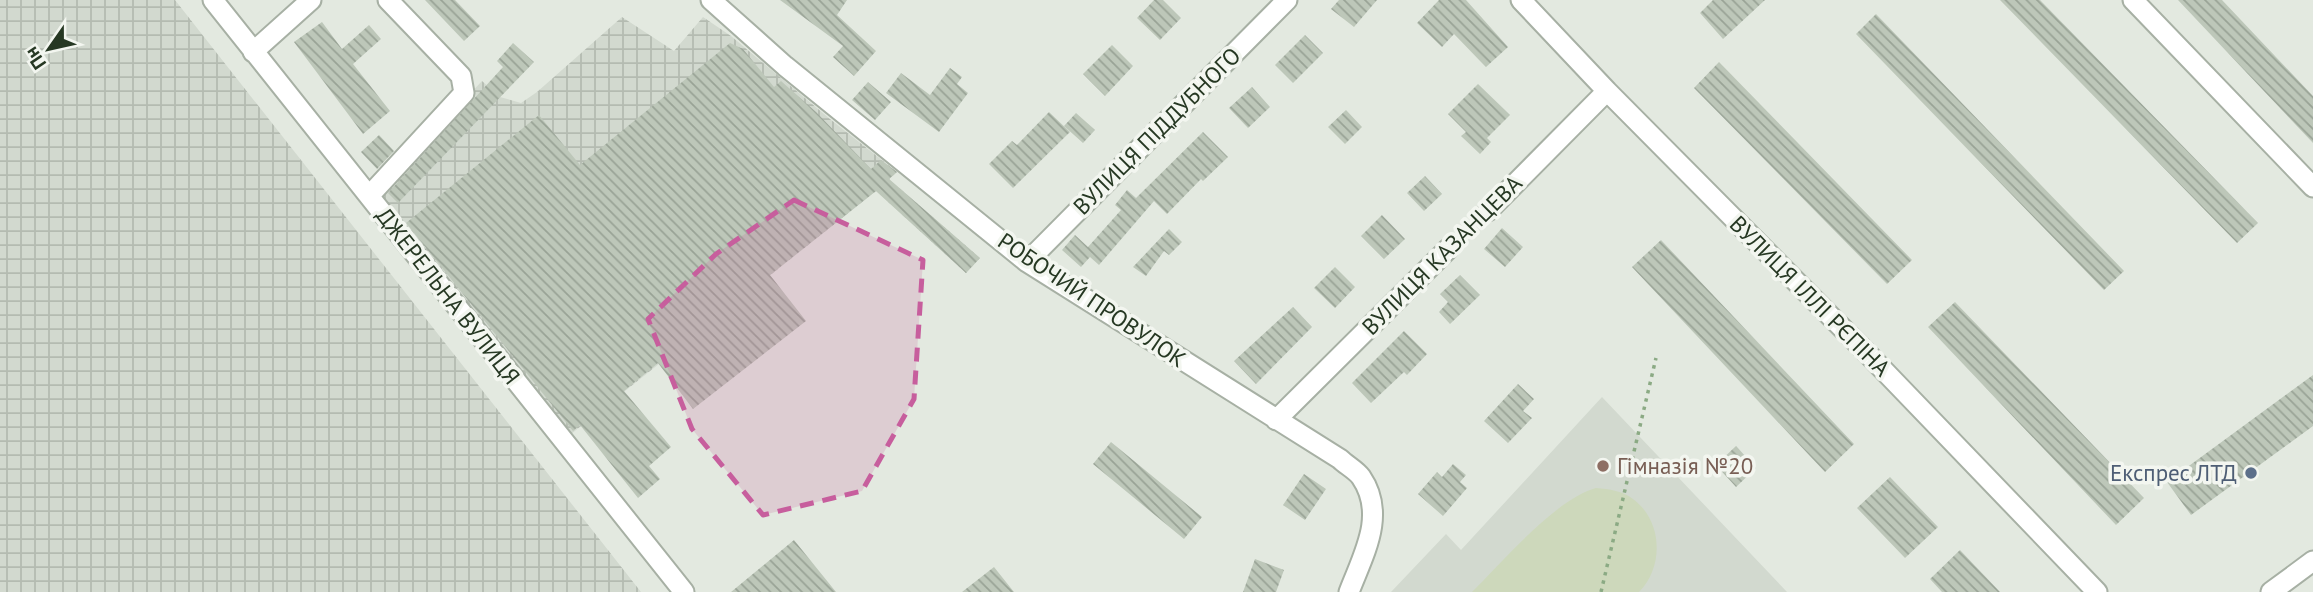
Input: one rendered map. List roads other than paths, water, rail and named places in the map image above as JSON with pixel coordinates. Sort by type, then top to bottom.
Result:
[{"type":"street","name":"ДЖЕРЕЛЬНА ВУЛИЦЯ","points":[[212,0],[684,592]]},
{"type":"street","points":[[253,51],[311,0]]},
{"type":"street","points":[[369,196],[464,93],[461,76],[387,0]]},
{"type":"street","name":"РОБОЧИЙ ПРОВУЛОК","points":[[710,0],[785,66],[1027,262],[1340,459],[1360,476],[1375,515],[1373,529],[1349,592]]},
{"type":"street","name":"ВУЛИЦЯ ПІДДУБНОГО","points":[[1027,262],[1287,0]]},
{"type":"street","name":"ВУЛИЦЯ ІЛЛІ РЄПІНА","points":[[1521,0],[2097,592]]},
{"type":"street","points":[[2133,0],[2313,187]]},
{"type":"street","name":"ВУЛИЦЯ КАЗАНЦЕВА","points":[[1488,211],[1607,91]]},
{"type":"street","name":"ВУЛИЦЯ КАЗАНЦЕВА","points":[[1276,420],[1448,249]]},
{"type":"street","points":[[2271,592],[2313,561]]},
{"type":"place","name":"Гімназія №20","points":[[1603,466]]},
{"type":"place","name":"Експрес ЛТД","points":[[2251,473]]}]
